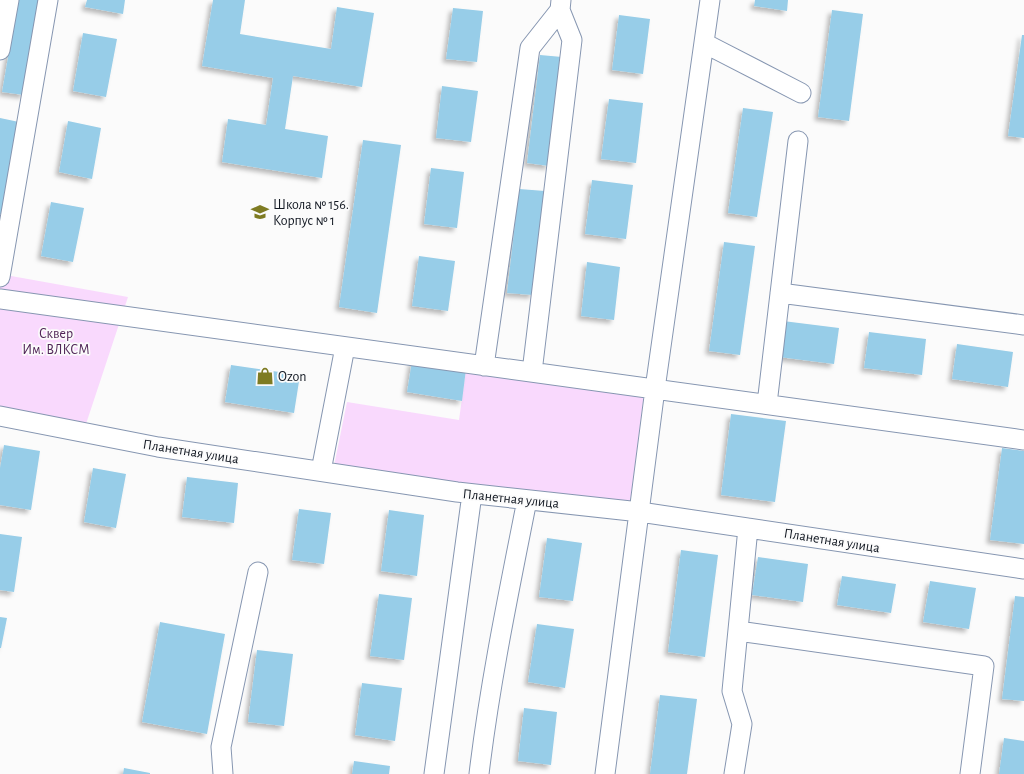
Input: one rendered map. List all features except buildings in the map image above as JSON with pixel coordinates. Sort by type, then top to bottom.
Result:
[{"type":"street","points":[[0,50],[9,0]]},
{"type":"street","points":[[0,277],[48,0]]},
{"type":"street","points":[[606,774],[655,389],[710,0]]},
{"type":"street","points":[[484,366],[530,48],[560,5]]},
{"type":"street","points":[[532,372],[572,40],[560,5]]},
{"type":"street","points":[[704,43],[801,93]]},
{"type":"street","points":[[767,404],[798,141]]},
{"type":"street","points":[[780,293],[1024,325]]},
{"type":"street","points":[[0,299],[1024,440]]},
{"type":"street","points":[[321,471],[345,347]]},
{"type":"street","name":"Планетная улица","points":[[0,416],[158,447],[472,494],[640,512],[1024,569]]},
{"type":"street","points":[[434,774],[472,494]]},
{"type":"street","points":[[479,774],[483,736],[527,500]]},
{"type":"street","points":[[734,774],[742,724],[732,691],[748,528]]},
{"type":"street","points":[[223,774],[221,748],[258,572]]},
{"type":"street","points":[[738,631],[984,666],[970,774]]},
{"type":"green space","name":"Сквер Им. ВЛКСМ","points":[[0,274],[128,297],[86,424],[0,407]]},
{"type":"green space","points":[[466,369],[644,394],[630,503],[449,483],[334,466],[347,402],[459,420]]},
{"type":"place","name":"Школа № 156. Корпус № 1","points":[[260,212]]},
{"type":"place","name":"Ozon","points":[[265,376]]}]
